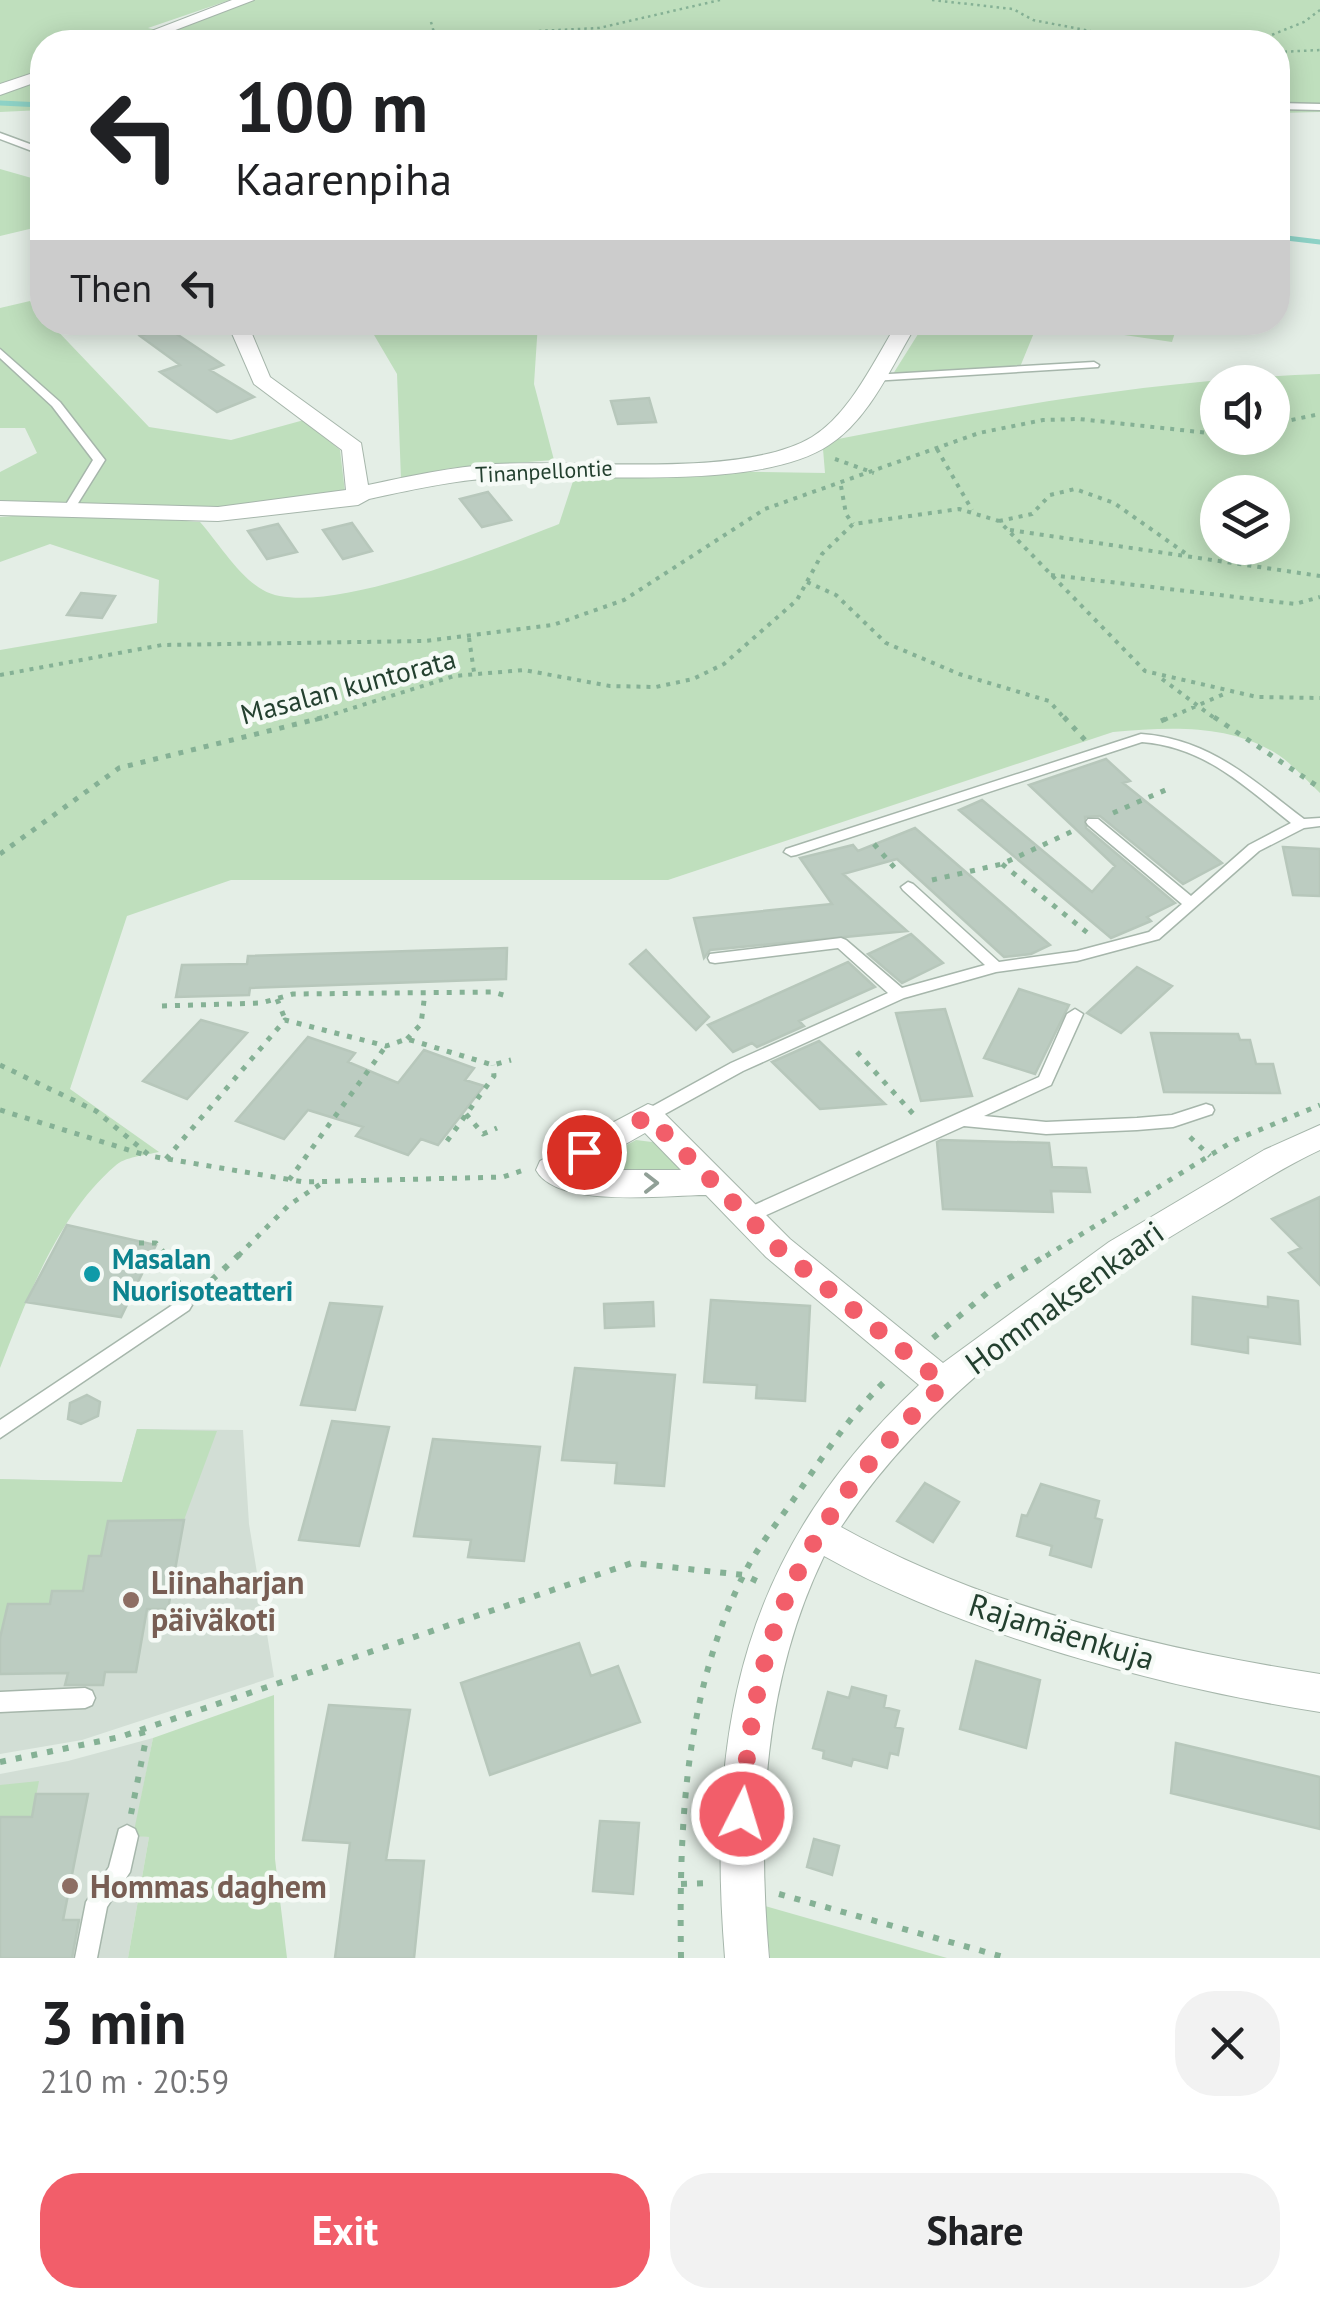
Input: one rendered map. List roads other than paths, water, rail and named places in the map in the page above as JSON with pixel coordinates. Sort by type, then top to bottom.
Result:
[{"type":"street","points":[[164,30],[246,0]]},
{"type":"street","points":[[0,90],[30,79]]},
{"type":"street","points":[[243,335],[262,380],[353,448],[358,498]]},
{"type":"street","name":"Tinanpellontie","points":[[0,508],[71,506],[205,515],[358,498],[493,471],[742,462],[797,452],[836,428],[900,335]]},
{"type":"street","points":[[714,1183],[570,1182],[552,1170],[648,1116],[747,1216],[778,1248],[944,1384]]},
{"type":"street","name":"Hommaksenkaari","points":[[747,1958],[738,1883],[744,1780],[756,1702],[785,1592],[850,1482],[944,1384],[1006,1331],[1127,1246],[1320,1137]]},
{"type":"street","name":"Rajamäenkuja","points":[[817,1533],[864,1561],[927,1588],[1088,1641],[1165,1664],[1320,1693]]},
{"type":"lane","points":[[1290,106],[1320,106]]},
{"type":"lane","points":[[0,136],[30,147]]},
{"type":"lane","points":[[0,352],[56,404],[99,460],[71,506]]},
{"type":"lane","points":[[872,378],[1094,365]]},
{"type":"lane","points":[[791,852],[1141,738],[1170,737],[1196,747],[1301,824]]},
{"type":"lane","points":[[1092,822],[1191,904]]},
{"type":"lane","points":[[648,1116],[712,1079],[899,994],[996,966],[1108,950],[1154,936],[1254,848],[1301,824],[1320,822]]},
{"type":"lane","points":[[908,887],[996,966]]},
{"type":"lane","points":[[716,958],[841,943],[899,994]]},
{"type":"lane","points":[[747,1216],[1045,1081],[1076,1014]]},
{"type":"lane","points":[[962,1120],[1046,1128],[1173,1121],[1206,1110]]},
{"type":"lane","points":[[0,1430],[183,1305]]},
{"type":"lane","points":[[0,1702],[85,1698]]},
{"type":"lane","points":[[86,1958],[97,1902],[119,1872],[126,1836]]},
{"type":"waterway","points":[[0,103],[30,104]]},
{"type":"waterway","points":[[1290,238],[1320,242]]},
{"type":"place","name":"Masalan Nuorisoteatteri","points":[[92,1274]]},
{"type":"place","name":"Liinaharjan päiväkoti","points":[[131,1600]]},
{"type":"place","name":"Hommas daghem","points":[[70,1886]]}]
